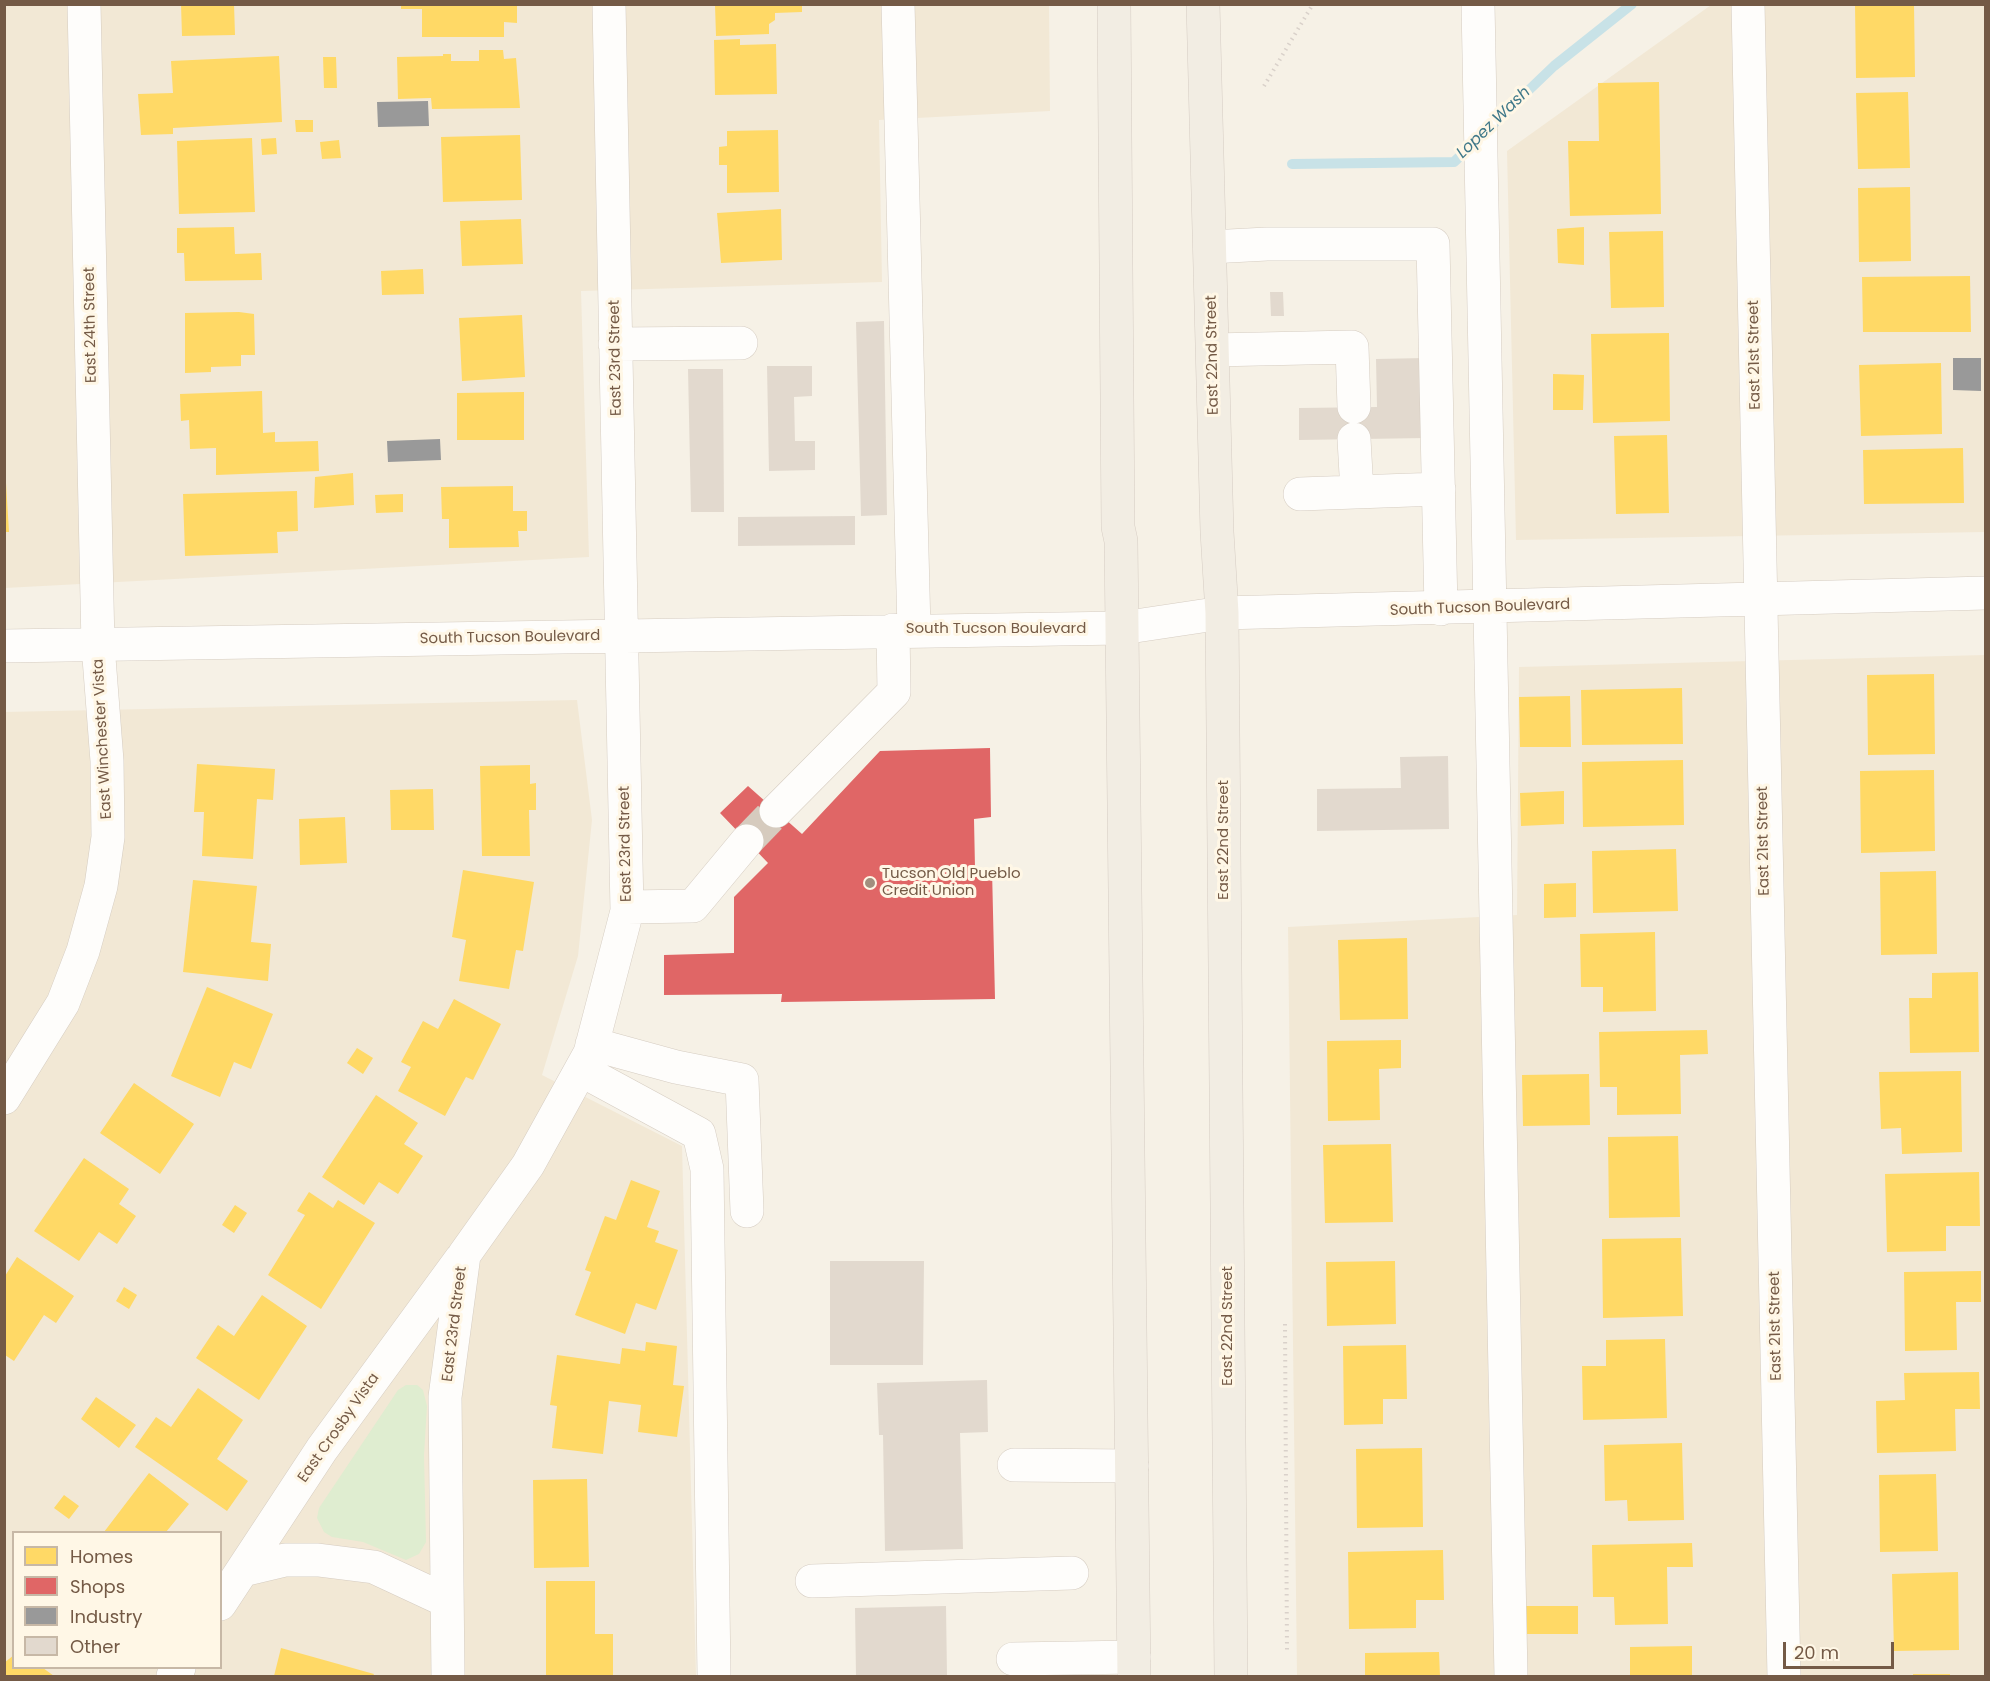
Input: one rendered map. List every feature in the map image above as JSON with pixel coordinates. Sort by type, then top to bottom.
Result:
[{"type":"main road","points":[[1114,4],[1118,527],[1121,541],[1134,1667]]},
{"type":"main road","name":"East 22nd Street","points":[[1203,4],[1217,532],[1222,614],[1231,1677]]},
{"type":"street","name":"East 24th Street","points":[[84,4],[98,645]]},
{"type":"street","name":"East 23rd Street","points":[[448,1677],[446,1397],[464,1255],[528,1165],[587,1057],[627,907],[609,4]]},
{"type":"street","points":[[776,811],[894,692],[904,630],[898,4]]},
{"type":"street","points":[[1478,4],[1511,1677]]},
{"type":"street","name":"East 21st Street","points":[[1748,4],[1759,599],[1784,1677]]},
{"type":"street","points":[[1210,247],[1267,244],[1433,244],[1441,609]]},
{"type":"street","points":[[615,344],[741,343]]},
{"type":"street","points":[[1213,350],[1352,347],[1357,492]]},
{"type":"street","points":[[1300,494],[1439,489]]},
{"type":"street","name":"South Tucson Boulevard","points":[[4,646],[1122,628],[1222,614],[1986,593]]},
{"type":"street","name":"East Winchester Vista","points":[[4,1098],[26,1067],[63,1003],[83,951],[101,886],[108,837],[107,783],[98,645]]},
{"type":"street","points":[[627,907],[693,906],[747,841]]},
{"type":"street","points":[[587,1057],[676,1067],[742,1080],[747,1211]]},
{"type":"street","points":[[587,1057],[699,1134],[707,1169],[714,1677]]},
{"type":"street","name":"East Crosby Vista","points":[[222,1601],[322,1449],[464,1255]]},
{"type":"street","points":[[1014,1466],[1132,1466]]},
{"type":"street","points":[[243,1570],[285,1560],[318,1560],[374,1568],[447,1601]]},
{"type":"street","points":[[812,1581],[1072,1573]]},
{"type":"street","points":[[1013,1659],[1134,1667]]},
{"type":"path","points":[[1264,86],[1312,4]]},
{"type":"path","points":[[1285,1324],[1287,1651]]},
{"type":"shaded area","points":[[5,5],[1049,5],[1050,111],[879,120],[882,282],[581,291],[589,557],[5,588]]},
{"type":"shaded area","points":[[1711,5],[1985,5],[1985,532],[1516,540],[1507,151]]},
{"type":"shaded area","points":[[1985,655],[1985,1676],[1297,1676],[1288,927],[1517,915],[1519,667]]},
{"type":"shaded area","points":[[577,700],[592,820],[578,956],[542,1075],[682,1146],[696,1676],[5,1676],[4,712]]},
{"type":"green space","points":[[406,1385],[417,1385],[423,1390],[427,1406],[424,1455],[426,1542],[419,1554],[406,1560],[363,1542],[332,1537],[324,1532],[317,1518],[319,1508],[398,1390]]},
{"type":"building: Homes","points":[[181,4],[234,4],[235,35],[182,36]]},
{"type":"building: Homes","points":[[401,4],[517,4],[517,23],[504,22],[504,37],[422,37],[422,9],[401,9]]},
{"type":"building: Homes","points":[[1855,4],[1914,4],[1915,77],[1856,78]]},
{"type":"building: Homes","points":[[715,5],[802,5],[802,12],[775,13],[775,20],[769,24],[769,34],[716,36]]},
{"type":"building: Homes","points":[[740,39],[740,45],[776,44],[777,94],[715,95],[714,40]]},
{"type":"building: Homes","points":[[479,50],[503,50],[504,59],[516,58],[520,108],[432,109],[431,98],[398,99],[397,57],[451,54],[451,61],[479,61]]},
{"type":"building: Homes","points":[[279,56],[282,122],[173,128],[173,134],[141,135],[138,94],[173,93],[171,61]]},
{"type":"building: Homes","points":[[323,57],[336,57],[337,88],[324,88]]},
{"type":"building: Homes","points":[[1659,82],[1661,214],[1570,216],[1568,141],[1599,141],[1598,83]]},
{"type":"building: Homes","points":[[1908,92],[1910,168],[1858,169],[1856,93]]},
{"type":"building: Homes","points":[[295,120],[313,120],[313,132],[296,132]]},
{"type":"building: Homes","points":[[778,130],[779,192],[727,193],[727,165],[719,165],[719,147],[727,146],[727,131]]},
{"type":"building: Homes","points":[[520,135],[522,200],[443,202],[441,137]]},
{"type":"building: Homes","points":[[252,138],[255,212],[179,214],[177,141]]},
{"type":"building: Homes","points":[[276,138],[277,154],[262,155],[261,139]]},
{"type":"building: Homes","points":[[339,140],[341,158],[322,159],[320,142]]},
{"type":"building: Homes","points":[[1910,187],[1911,261],[1859,262],[1858,188]]},
{"type":"building: Homes","points":[[781,209],[782,260],[721,263],[717,213]]},
{"type":"building: Homes","points":[[521,219],[523,264],[462,266],[460,221]]},
{"type":"building: Homes","points":[[234,227],[235,254],[261,253],[262,280],[185,281],[184,253],[177,253],[177,228]]},
{"type":"building: Homes","points":[[1584,227],[1584,265],[1558,263],[1557,229]]},
{"type":"building: Homes","points":[[1663,231],[1664,307],[1611,308],[1609,232]]},
{"type":"building: Homes","points":[[423,269],[424,294],[382,295],[381,271]]},
{"type":"building: Homes","points":[[1970,276],[1971,332],[1863,332],[1862,277]]},
{"type":"building: Homes","points":[[185,313],[254,314],[255,355],[241,355],[241,366],[211,367],[211,372],[185,373]]},
{"type":"building: Homes","points":[[522,315],[525,377],[462,381],[459,318]]},
{"type":"building: Homes","points":[[1669,333],[1670,421],[1593,423],[1591,334]]},
{"type":"building: Homes","points":[[1941,363],[1942,434],[1861,436],[1859,365]]},
{"type":"building: Homes","points":[[1553,374],[1584,375],[1583,410],[1553,410]]},
{"type":"building: Homes","points":[[262,391],[263,433],[275,432],[275,442],[318,441],[319,471],[216,475],[216,448],[190,449],[189,420],[181,421],[180,394]]},
{"type":"building: Homes","points":[[524,392],[524,440],[457,440],[457,393]]},
{"type":"building: Homes","points":[[1667,435],[1669,513],[1616,514],[1614,436]]},
{"type":"building: Homes","points":[[1963,448],[1964,503],[1864,504],[1863,450]]},
{"type":"building: Homes","points":[[353,473],[354,505],[314,508],[315,477]]},
{"type":"building: Homes","points":[[4,483],[6,483],[9,532],[4,532]]},
{"type":"building: Homes","points":[[513,486],[513,511],[527,511],[527,531],[518,531],[519,547],[449,548],[449,519],[442,519],[441,487]]},
{"type":"building: Homes","points":[[297,491],[298,531],[277,532],[278,553],[185,556],[183,494]]},
{"type":"building: Homes","points":[[403,494],[403,512],[376,513],[375,495]]},
{"type":"building: Homes","points":[[1934,674],[1935,754],[1868,755],[1867,675]]},
{"type":"building: Homes","points":[[1682,688],[1683,744],[1582,745],[1581,690]]},
{"type":"building: Homes","points":[[1570,696],[1571,747],[1520,747],[1519,697]]},
{"type":"building: Homes","points":[[1683,760],[1684,825],[1583,827],[1582,762]]},
{"type":"building: Homes","points":[[197,764],[275,769],[273,800],[257,799],[253,859],[202,856],[204,812],[194,812]]},
{"type":"building: Homes","points":[[530,765],[530,784],[536,783],[536,810],[529,810],[530,856],[482,856],[480,766]]},
{"type":"building: Homes","points":[[1934,770],[1935,851],[1861,853],[1860,771]]},
{"type":"building: Homes","points":[[433,789],[434,830],[391,830],[390,790]]},
{"type":"building: Homes","points":[[1564,791],[1564,824],[1521,826],[1520,793]]},
{"type":"building: Homes","points":[[345,817],[347,863],[300,865],[299,819]]},
{"type":"building: Homes","points":[[1676,849],[1678,911],[1593,913],[1592,851]]},
{"type":"building: Homes","points":[[463,870],[534,882],[523,951],[516,950],[509,989],[459,981],[466,940],[452,937]]},
{"type":"building: Homes","points":[[1936,871],[1937,954],[1881,955],[1880,872]]},
{"type":"building: Homes","points":[[193,880],[257,886],[251,942],[271,944],[268,981],[183,972]]},
{"type":"building: Homes","points":[[1576,883],[1576,917],[1544,918],[1544,884]]},
{"type":"building: Homes","points":[[1655,932],[1656,1011],[1603,1012],[1603,987],[1581,987],[1580,934]]},
{"type":"building: Homes","points":[[1407,938],[1408,1019],[1340,1020],[1338,940]]},
{"type":"building: Homes","points":[[1978,972],[1979,1052],[1910,1053],[1909,998],[1932,998],[1932,973]]},
{"type":"building: Homes","points":[[207,987],[273,1014],[251,1069],[234,1062],[220,1097],[171,1076]]},
{"type":"building: Homes","points":[[454,999],[501,1024],[473,1080],[466,1077],[445,1116],[398,1091],[411,1067],[401,1062],[423,1021],[438,1029]]},
{"type":"building: Homes","points":[[1707,1030],[1708,1054],[1680,1055],[1681,1114],[1617,1115],[1617,1087],[1600,1087],[1599,1032]]},
{"type":"building: Homes","points":[[1401,1040],[1401,1068],[1379,1069],[1380,1120],[1328,1121],[1327,1041]]},
{"type":"building: Homes","points":[[357,1048],[373,1058],[363,1074],[347,1063]]},
{"type":"building: Homes","points":[[1961,1071],[1962,1152],[1902,1154],[1901,1128],[1881,1129],[1879,1072]]},
{"type":"building: Homes","points":[[1589,1074],[1590,1125],[1523,1126],[1522,1075]]},
{"type":"building: Homes","points":[[134,1083],[194,1124],[160,1174],[100,1133]]},
{"type":"building: Homes","points":[[376,1095],[418,1123],[404,1144],[423,1156],[398,1194],[379,1182],[364,1205],[322,1177]]},
{"type":"building: Homes","points":[[1678,1136],[1680,1217],[1609,1218],[1608,1137]]},
{"type":"building: Homes","points":[[1391,1144],[1393,1222],[1325,1223],[1323,1145]]},
{"type":"building: Homes","points":[[84,1158],[129,1189],[119,1204],[136,1216],[117,1244],[99,1232],[79,1261],[34,1231]]},
{"type":"building: Homes","points":[[1979,1172],[1980,1226],[1946,1226],[1946,1251],[1887,1252],[1885,1174]]},
{"type":"building: Homes","points":[[631,1180],[660,1191],[647,1227],[659,1231],[655,1242],[678,1250],[656,1310],[636,1303],[625,1334],[575,1315],[591,1272],[585,1270],[605,1216],[616,1220]]},
{"type":"building: Homes","points":[[309,1192],[333,1208],[338,1200],[375,1223],[321,1309],[268,1275],[305,1215],[297,1211]]},
{"type":"building: Homes","points":[[235,1205],[247,1213],[234,1233],[222,1225]]},
{"type":"building: Homes","points":[[1681,1238],[1683,1316],[1603,1318],[1602,1239]]},
{"type":"building: Homes","points":[[17,1257],[74,1296],[56,1323],[44,1315],[14,1361],[5,1355],[5,1276]]},
{"type":"building: Homes","points":[[1395,1261],[1396,1324],[1327,1326],[1326,1262]]},
{"type":"building: Homes","points":[[1981,1271],[1981,1302],[1956,1302],[1957,1350],[1905,1351],[1904,1272]]},
{"type":"building: Homes","points":[[124,1287],[137,1295],[129,1309],[116,1301]]},
{"type":"building: Homes","points":[[262,1295],[307,1326],[259,1400],[196,1358],[218,1325],[234,1336]]},
{"type":"building: Homes","points":[[1665,1339],[1667,1418],[1583,1420],[1582,1366],[1606,1366],[1606,1340]]},
{"type":"building: Homes","points":[[646,1342],[677,1346],[673,1385],[684,1386],[677,1437],[638,1432],[641,1405],[609,1401],[603,1454],[552,1448],[557,1406],[550,1405],[557,1355],[620,1364],[622,1348],[645,1351]]},
{"type":"building: Homes","points":[[1406,1345],[1407,1399],[1383,1399],[1383,1424],[1344,1425],[1343,1346]]},
{"type":"building: Homes","points":[[1979,1372],[1980,1409],[1955,1409],[1956,1451],[1877,1453],[1876,1401],[1905,1400],[1904,1373]]},
{"type":"building: Homes","points":[[198,1388],[243,1420],[217,1459],[248,1481],[227,1511],[135,1447],[156,1417],[171,1427]]},
{"type":"building: Homes","points":[[96,1397],[136,1425],[119,1448],[81,1419]]},
{"type":"building: Homes","points":[[1682,1443],[1684,1520],[1628,1521],[1627,1500],[1605,1501],[1604,1445]]},
{"type":"building: Homes","points":[[1422,1448],[1423,1527],[1357,1528],[1356,1449]]},
{"type":"building: Homes","points":[[149,1473],[189,1504],[167,1531],[105,1531]]},
{"type":"building: Homes","points":[[1936,1474],[1938,1551],[1880,1552],[1879,1475]]},
{"type":"building: Homes","points":[[587,1479],[589,1567],[534,1568],[533,1480]]},
{"type":"building: Homes","points":[[64,1495],[79,1506],[69,1519],[54,1508]]},
{"type":"building: Homes","points":[[1692,1543],[1693,1567],[1667,1567],[1668,1624],[1615,1625],[1614,1597],[1593,1597],[1592,1545]]},
{"type":"building: Homes","points":[[1443,1550],[1444,1600],[1416,1600],[1416,1628],[1349,1629],[1348,1552]]},
{"type":"building: Homes","points":[[1958,1572],[1959,1650],[1894,1651],[1892,1574]]},
{"type":"building: Homes","points":[[546,1581],[595,1581],[595,1634],[613,1634],[613,1676],[546,1676]]},
{"type":"building: Homes","points":[[1522,1606],[1578,1606],[1578,1634],[1522,1634]]},
{"type":"building: Homes","points":[[1692,1646],[1692,1676],[1630,1676],[1630,1647]]},
{"type":"building: Homes","points":[[281,1648],[374,1674],[373,1676],[274,1676]]},
{"type":"building: Homes","points":[[1439,1652],[1440,1676],[1365,1676],[1365,1653]]},
{"type":"building: Homes","points":[[12,1657],[12,1669],[44,1669],[54,1676],[4,1676],[4,1663]]},
{"type":"building: Homes","points":[[1913,1674],[1950,1674],[1950,1676],[1913,1676]]},
{"type":"building: Shops","name":"Tucson Old Pueblo Credit Union","points":[[990,748],[991,817],[974,819],[975,868],[992,869],[995,999],[781,1002],[782,994],[664,995],[664,955],[734,953],[734,897],[768,863],[720,813],[748,786],[802,834],[880,751]]},
{"type":"building: Industry","points":[[428,101],[429,126],[378,127],[377,102]]},
{"type":"building: Industry","points":[[1953,358],[1981,358],[1981,391],[1953,390]]},
{"type":"building: Industry","points":[[440,439],[441,460],[388,462],[387,441]]},
{"type":"building: Other","points":[[1270,292],[1283,292],[1284,316],[1271,316]]},
{"type":"building: Other","points":[[884,321],[887,515],[861,516],[856,322]]},
{"type":"building: Other","points":[[1425,358],[1426,438],[1299,440],[1299,408],[1377,407],[1376,359]]},
{"type":"building: Other","points":[[767,366],[812,366],[812,396],[794,397],[795,441],[815,441],[815,470],[769,471]]},
{"type":"building: Other","points":[[688,369],[723,369],[724,512],[691,512]]},
{"type":"building: Other","points":[[855,516],[855,545],[738,546],[738,517]]},
{"type":"building: Other","points":[[1448,756],[1449,829],[1317,831],[1317,789],[1401,788],[1400,757]]},
{"type":"building: Other","points":[[830,1261],[924,1261],[923,1365],[830,1365]]},
{"type":"building: Other","points":[[987,1380],[988,1432],[960,1433],[963,1549],[885,1551],[883,1435],[879,1435],[877,1383]]},
{"type":"building: Other","points":[[946,1606],[947,1676],[856,1676],[855,1608]]},
{"type":"waterway","name":"Lopez Wash","points":[[1486,131],[1554,66],[1632,4]]},
{"type":"waterway","name":"Lopez Wash","points":[[1292,164],[1454,162],[1473,144]]},
{"type":"tunnel","points":[[747,841],[776,811]]},
{"type":"place","name":"Tucson Old Pueblo Credit Union","points":[[870,883]]}]
